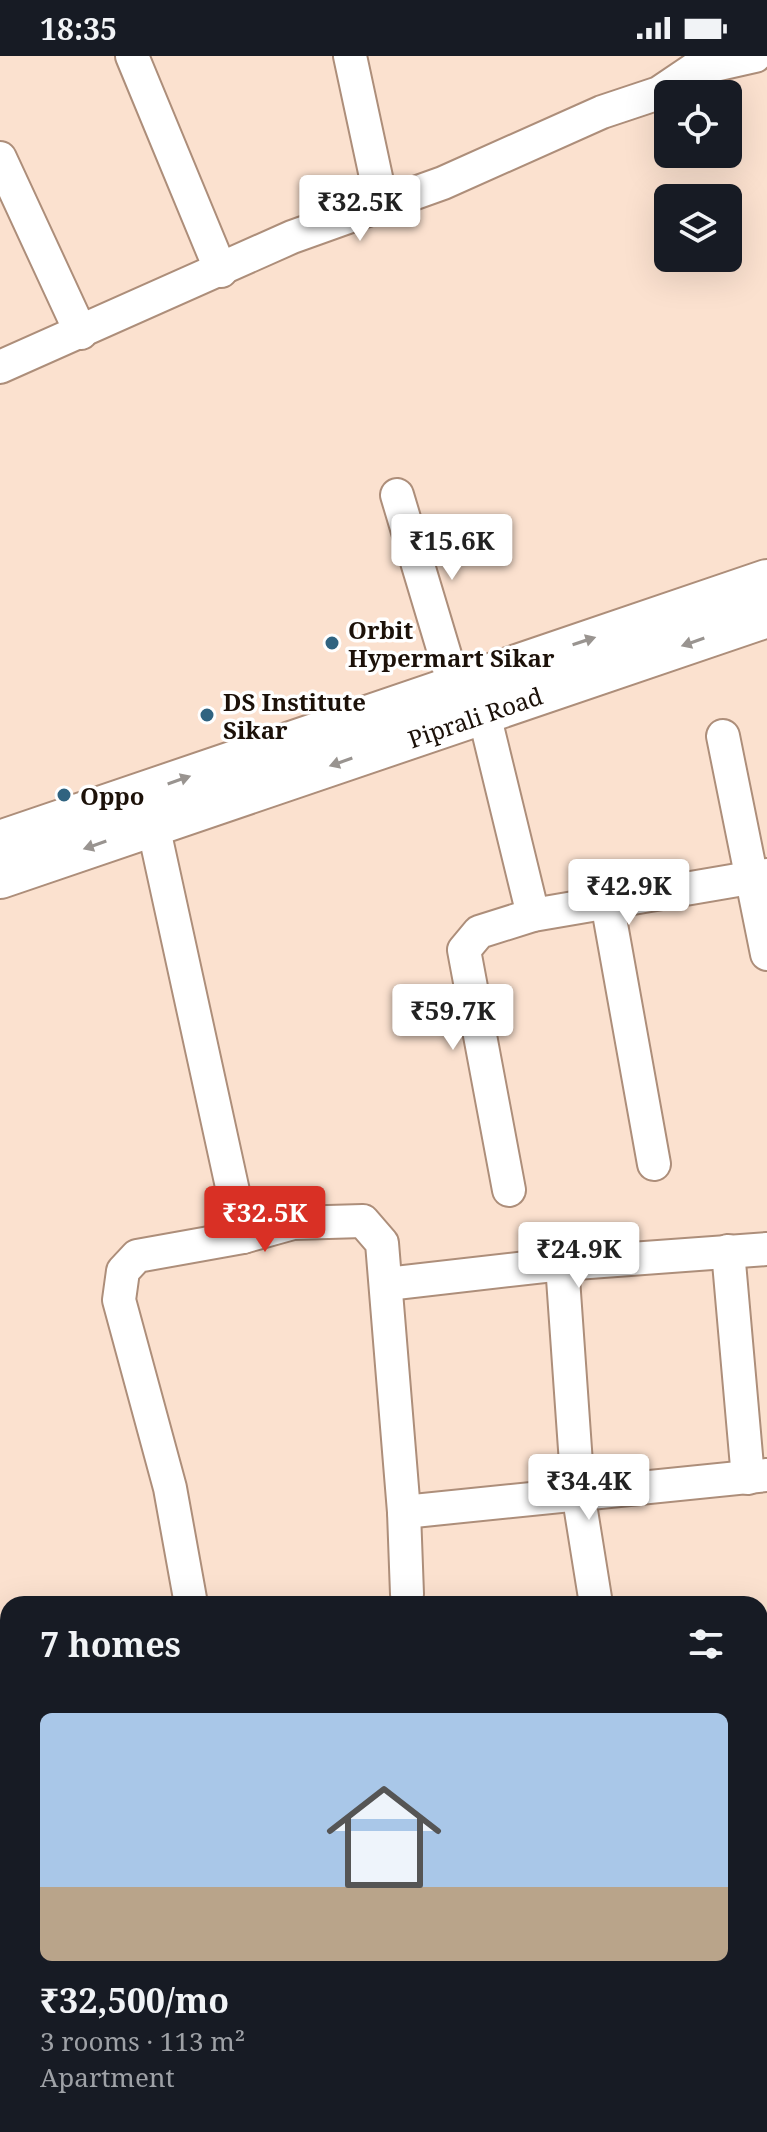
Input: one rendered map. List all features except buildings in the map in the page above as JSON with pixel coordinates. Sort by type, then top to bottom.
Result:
[{"type":"main road","points":[[0,842],[767,581]]},
{"type":"main road","name":"Piprali Road","points":[[0,877],[767,616]]},
{"type":"street","points":[[132,56],[221,271]]},
{"type":"street","points":[[350,56],[382,205]]},
{"type":"street","points":[[0,367],[292,237],[456,177],[602,112],[659,93],[692,63],[755,56]]},
{"type":"street","points":[[0,158],[81,333]]},
{"type":"street","points":[[397,495],[454,685]]},
{"type":"street","points":[[484,714],[533,915]]},
{"type":"street","points":[[723,736],[759,876],[767,954]]},
{"type":"street","points":[[153,825],[243,1237]]},
{"type":"street","points":[[509,1190],[464,950],[479,932],[533,915],[759,876]]},
{"type":"street","points":[[607,902],[654,1164]]},
{"type":"street","points":[[190,1596],[170,1488],[119,1300],[123,1271],[137,1256],[243,1237],[293,1223],[363,1221],[382,1243],[387,1284],[407,1594]]},
{"type":"street","points":[[387,1284],[562,1264],[767,1249]]},
{"type":"street","points":[[404,1512],[758,1476],[728,1251]]},
{"type":"street","points":[[562,1264],[578,1495],[594,1596]]},
{"type":"place","name":"Orbit Hypermart Sikar","points":[[332,643]]},
{"type":"place","name":"DS Institute Sikar","points":[[207,715]]},
{"type":"place","name":"Oppo","points":[[64,795]]}]
